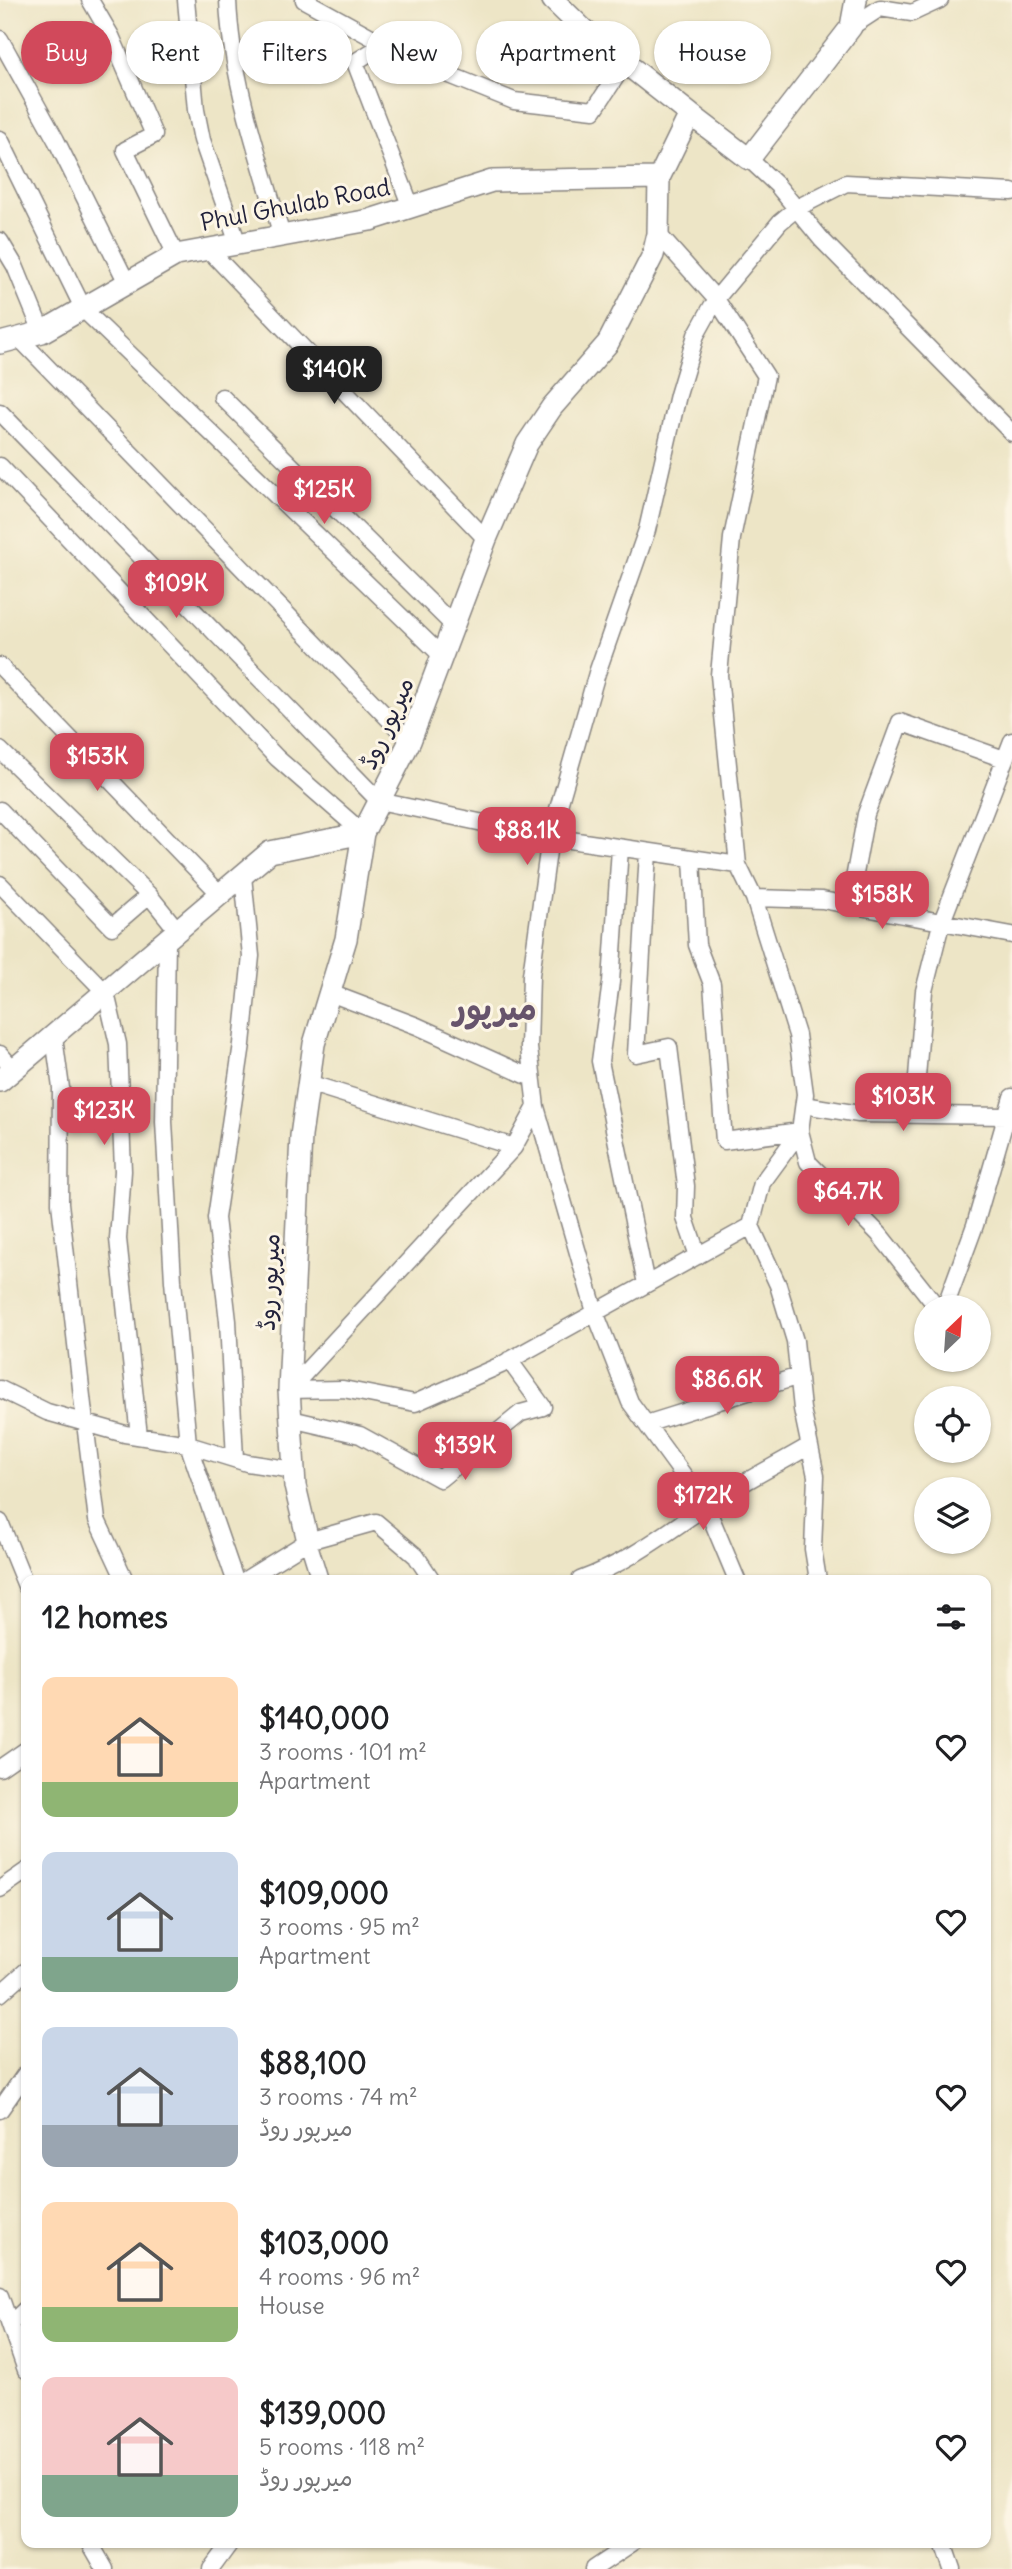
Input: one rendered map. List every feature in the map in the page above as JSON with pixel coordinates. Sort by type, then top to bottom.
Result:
[{"type":"street","points":[[90,0],[111,36],[154,135],[125,150],[176,256]]},
{"type":"street","points":[[186,0],[196,110],[202,140],[238,244]]},
{"type":"street","points":[[228,0],[229,22],[244,103],[282,236]]},
{"type":"street","points":[[304,0],[366,34]]},
{"type":"street","points":[[553,0],[575,21]]},
{"type":"street","points":[[851,27],[856,0]]},
{"type":"street","points":[[749,159],[851,27],[880,8],[912,13],[940,0]]},
{"type":"street","points":[[0,39],[56,140],[127,283]]},
{"type":"street","points":[[366,55],[355,62],[411,207]]},
{"type":"street","points":[[640,75],[749,159],[797,208],[822,240],[1012,433]]},
{"type":"street","points":[[462,80],[514,101],[594,110],[611,84]]},
{"type":"street","name":"میرپور روڈ","points":[[318,1575],[295,1486],[289,1390],[301,1136],[314,1044],[346,939],[363,833],[410,741],[486,539],[527,444],[552,407],[608,343],[653,255],[659,234],[659,178],[690,114]]},
{"type":"street","points":[[0,139],[84,310],[442,656]]},
{"type":"street","name":"Phul Ghulab Road","points":[[10,341],[42,332],[176,256],[207,248],[370,220],[492,181],[659,178]]},
{"type":"street","points":[[735,1575],[706,1506],[630,1402],[595,1312],[536,1107],[529,1048],[531,975],[550,837],[597,673],[647,530],[678,395],[696,335],[716,299],[780,222],[797,208],[846,183],[1012,192]]},
{"type":"street","points":[[659,234],[716,299],[766,376],[732,538],[719,675],[738,865],[754,898],[797,1035],[805,1094],[800,1130],[788,1152],[762,1183],[751,1226],[778,1285],[795,1341],[809,1446],[816,1476],[813,1549],[817,1575]]},
{"type":"street","points":[[0,241],[15,266],[42,332]]},
{"type":"street","points":[[207,248],[486,539]]},
{"type":"street","points":[[10,341],[410,741]]},
{"type":"street","points":[[222,397],[454,626]]},
{"type":"street","points":[[0,411],[379,801],[550,837],[738,865]]},
{"type":"street","points":[[0,466],[276,758],[363,833]]},
{"type":"street","points":[[0,666],[220,895]]},
{"type":"street","points":[[849,906],[866,814],[900,722],[1004,760]]},
{"type":"street","points":[[914,1114],[924,991],[941,924],[1012,741]]},
{"type":"street","points":[[0,750],[149,895],[173,937],[164,1122],[173,1281],[188,1444],[233,1575]]},
{"type":"street","points":[[0,810],[112,927],[149,895]]},
{"type":"street","points":[[5,1068],[54,1037],[270,852],[363,833]]},
{"type":"street","points":[[620,848],[611,982],[600,1061],[646,1284]]},
{"type":"street","points":[[648,852],[636,1054],[669,1047],[685,1186],[685,1218],[698,1256]]},
{"type":"street","points":[[692,859],[697,945],[712,984],[724,1141],[800,1130]]},
{"type":"street","points":[[235,1459],[228,1321],[216,1217],[242,1044],[251,956],[243,876]]},
{"type":"street","points":[[0,884],[106,993],[118,1044],[123,1171],[118,1240],[139,1436]]},
{"type":"street","points":[[754,898],[821,900],[1012,935]]},
{"type":"street","points":[[330,993],[417,1026],[533,1078]]},
{"type":"street","points":[[54,1037],[61,1088],[60,1203],[97,1520],[123,1575]]},
{"type":"street","points":[[308,1083],[514,1147]]},
{"type":"street","points":[[949,1295],[975,1225],[1012,1097]]},
{"type":"street","points":[[804,1105],[859,1114],[1006,1116]]},
{"type":"street","points":[[289,1390],[514,1147],[536,1107]]},
{"type":"street","points":[[800,1130],[808,1162],[879,1234],[927,1295]]},
{"type":"street","points":[[289,1390],[343,1390],[415,1403],[509,1360],[751,1226]]},
{"type":"street","points":[[291,1419],[360,1436],[440,1479],[521,1413],[543,1407],[509,1360]]},
{"type":"street","points":[[646,1424],[799,1376]]},
{"type":"street","points":[[0,1389],[47,1412],[85,1423],[188,1444],[235,1459],[294,1469]]},
{"type":"street","points":[[593,1575],[665,1538],[706,1506],[809,1446]]},
{"type":"street","points":[[0,1522],[22,1575]]},
{"type":"street","points":[[253,1575],[308,1541],[376,1522],[416,1556],[429,1575]]},
{"type":"street","points":[[4,1759],[21,1752]]},
{"type":"street","points":[[0,1889],[21,1874]]},
{"type":"street","points":[[0,1994],[21,1975]]},
{"type":"street","points":[[0,2110],[21,2080]]},
{"type":"street","points":[[0,2296],[21,2356]]},
{"type":"street","points":[[10,2324],[21,2314]]},
{"type":"street","points":[[93,2548],[105,2569]]},
{"type":"street","points":[[211,2569],[226,2548]]},
{"type":"street","points":[[593,2569],[624,2548]]},
{"type":"street","points":[[945,2548],[952,2569]]},
{"type":"district","name":"میرپور","points":[[495,1008]]}]
